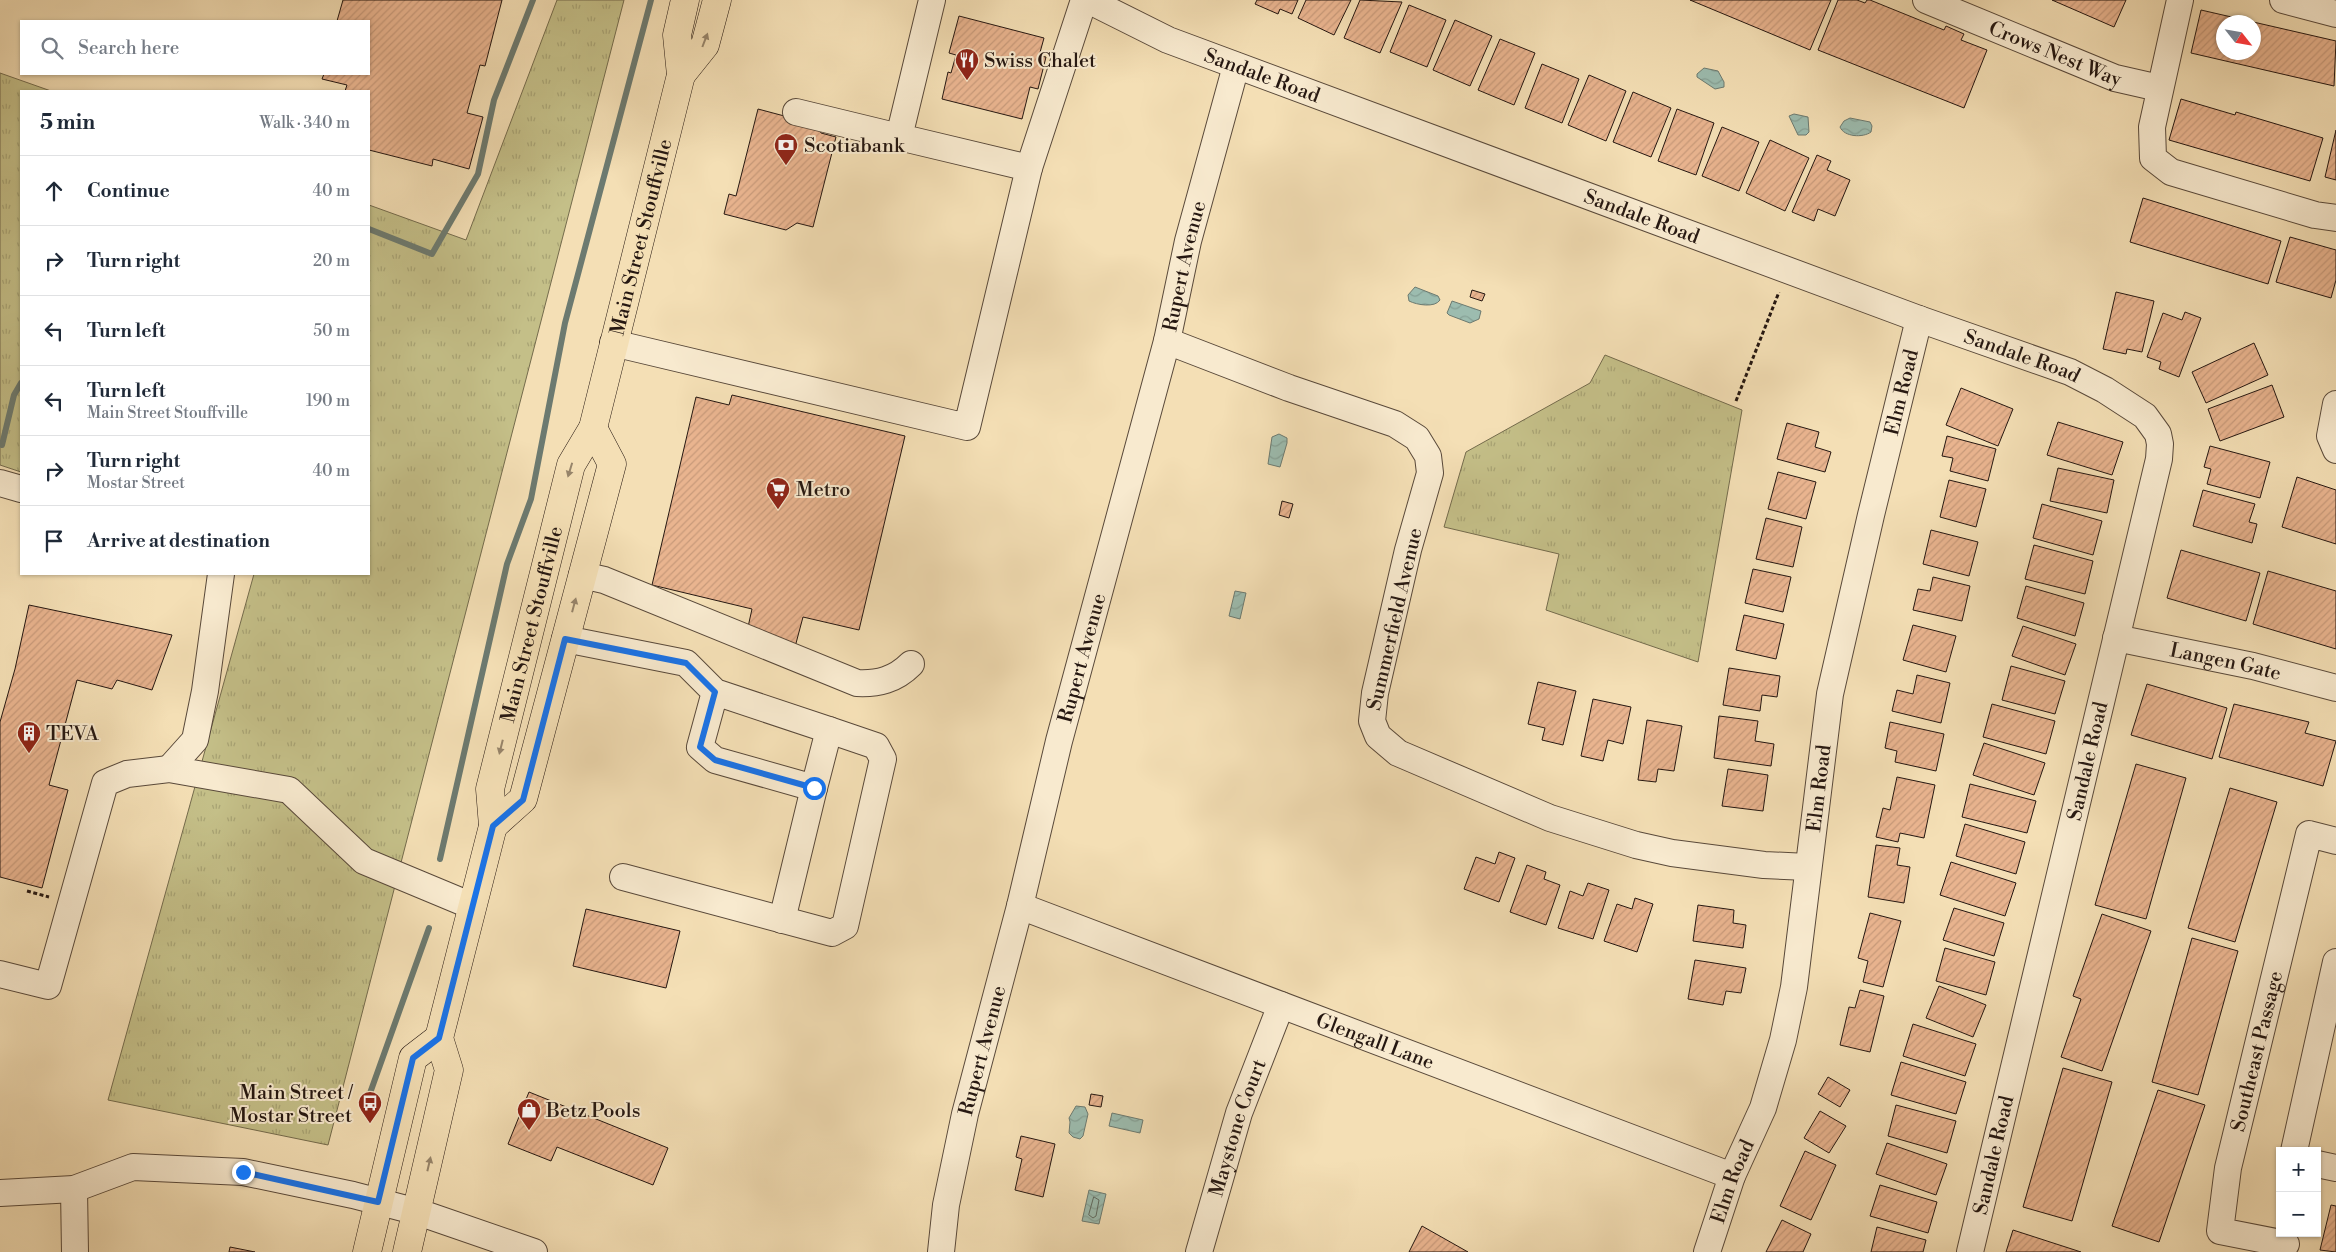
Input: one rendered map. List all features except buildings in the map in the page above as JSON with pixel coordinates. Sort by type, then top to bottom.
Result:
[{"type":"main road","name":"Main Street Stouffville","points":[[439,1038],[493,826],[490,789],[570,465],[593,428],[681,75],[677,35],[685,0]]},
{"type":"main road","name":"Main Street Stouffville","points":[[681,75],[704,45],[717,0]]},
{"type":"main road","name":"Main Street Stouffville","points":[[493,826],[523,800],[612,464],[593,428]]},
{"type":"main road","points":[[366,1252],[413,1058],[439,1038],[449,1070],[418,1212],[407,1252]]},
{"type":"street","points":[[899,137],[932,0]]},
{"type":"street","points":[[613,343],[967,427],[1029,168],[1084,0]]},
{"type":"street","name":"Sandale Road","points":[[1088,0],[1168,40],[1236,66],[1919,319],[2070,372],[2140,412],[2156,429],[2160,444],[2159,459],[1970,1252]]},
{"type":"street","name":"Crows Nest Way","points":[[1926,0],[2116,78],[2159,88]]},
{"type":"street","points":[[2180,0],[2159,88],[2152,127],[2153,158],[2172,172],[2315,215],[2336,218]]},
{"type":"street","points":[[2283,0],[2336,14]]},
{"type":"street","name":"Rupert Avenue","points":[[941,1252],[946,1205],[965,1114],[1020,906],[1060,741],[1167,341],[1188,241],[1236,66]]},
{"type":"street","points":[[796,112],[1029,168]]},
{"type":"street","name":"Elm Road","points":[[1707,1252],[1732,1176],[1763,1108],[1783,1040],[1794,987],[1830,694],[1870,514],[1919,319]]},
{"type":"street","name":"Summerfield Avenue","points":[[1167,341],[1289,388],[1396,424],[1417,438],[1428,456],[1430,472],[1408,550],[1375,692],[1372,721],[1378,736],[1398,753],[1550,818],[1636,845],[1672,853],[1764,865],[1808,867]]},
{"type":"street","points":[[2336,404],[2330,436],[2336,450]]},
{"type":"street","points":[[0,483],[20,489]]},
{"type":"street","points":[[169,769],[195,740],[205,691],[221,575]]},
{"type":"street","points":[[582,575],[604,580],[857,683],[874,684],[890,679],[903,672],[911,664]]},
{"type":"street","name":"Langen Gate","points":[[2116,638],[2253,666],[2336,688]]},
{"type":"street","points":[[565,639],[686,663],[715,692],[876,746],[883,759],[845,926],[832,933],[624,877]]},
{"type":"street","points":[[715,692],[700,747],[715,760],[814,788]]},
{"type":"street","points":[[782,920],[829,730]]},
{"type":"street","points":[[0,974],[48,986],[105,783],[127,774],[169,769],[289,790],[364,861],[472,906]]},
{"type":"street","name":"Southeast Passage","points":[[2286,1243],[2220,1231],[2228,1168],[2309,834],[2336,841]]},
{"type":"street","name":"Glengall Lane","points":[[1020,906],[1732,1176]]},
{"type":"street","points":[[2295,1147],[2336,962]]},
{"type":"street","name":"Maystone Court","points":[[1199,1252],[1240,1113],[1281,1005]]},
{"type":"street","points":[[2321,1165],[2336,1168]]},
{"type":"street","points":[[0,1193],[74,1189],[133,1168],[238,1172],[418,1212],[534,1252]]},
{"type":"street","points":[[74,1189],[75,1252]]},
{"type":"path","points":[[1736,401],[1788,269]]},
{"type":"green space","points":[[557,0],[624,0],[328,1145],[108,1100],[254,575],[370,575],[370,205],[466,240]]},
{"type":"green space","points":[[0,73],[48,90],[20,90],[20,472],[0,465]]},
{"type":"green space","points":[[1605,355],[1742,410],[1698,662],[1546,610],[1559,554],[1444,527],[1466,452],[1590,383]]},
{"type":"water","points":[[1704,68],[1718,71],[1724,82],[1724,87],[1715,89],[1697,77],[1697,74]]},
{"type":"water","points":[[1794,114],[1808,117],[1809,132],[1806,135],[1798,135],[1789,116]]},
{"type":"water","points":[[1850,118],[1870,122],[1872,126],[1871,132],[1859,136],[1845,133],[1840,127],[1844,121]]},
{"type":"water","points":[[1415,287],[1438,296],[1440,300],[1438,303],[1430,305],[1421,305],[1409,301],[1408,295]]},
{"type":"water","points":[[1452,301],[1481,311],[1479,319],[1470,323],[1449,315],[1447,313]]},
{"type":"water","points":[[1279,434],[1287,438],[1280,467],[1268,464],[1272,437]]},
{"type":"water","points":[[1235,591],[1246,593],[1240,619],[1229,616]]},
{"type":"water","points":[[1076,1106],[1085,1107],[1088,1114],[1083,1136],[1080,1139],[1073,1137],[1069,1133],[1069,1118]]},
{"type":"water","points":[[1112,1113],[1143,1120],[1140,1133],[1109,1126]]},
{"type":"water","points":[[1089,1190],[1106,1194],[1099,1224],[1082,1221]]},
{"type":"waterway","points":[[370,229],[432,254],[478,174],[494,100],[533,0]]},
{"type":"waterway","points":[[440,859],[507,564],[531,499],[565,323],[651,0]]},
{"type":"waterway","points":[[2,445],[14,395],[20,385]]},
{"type":"waterway","points":[[369,1096],[429,928]]},
{"type":"place","name":"Swiss Chalet","points":[[967,81]]},
{"type":"place","name":"Scotiabank","points":[[786,166]]},
{"type":"place","name":"Metro","points":[[778,510]]},
{"type":"place","name":"TEVA","points":[[29,754]]},
{"type":"place","name":"Main Street / Mostar Street","points":[[370,1124]]},
{"type":"place","name":"Betz Pools","points":[[529,1131]]},
{"type":"route","points":[[243,1172],[378,1202],[413,1058],[439,1038],[493,826],[523,800],[565,639],[686,663],[715,692],[700,747],[715,760],[814,788]]}]
